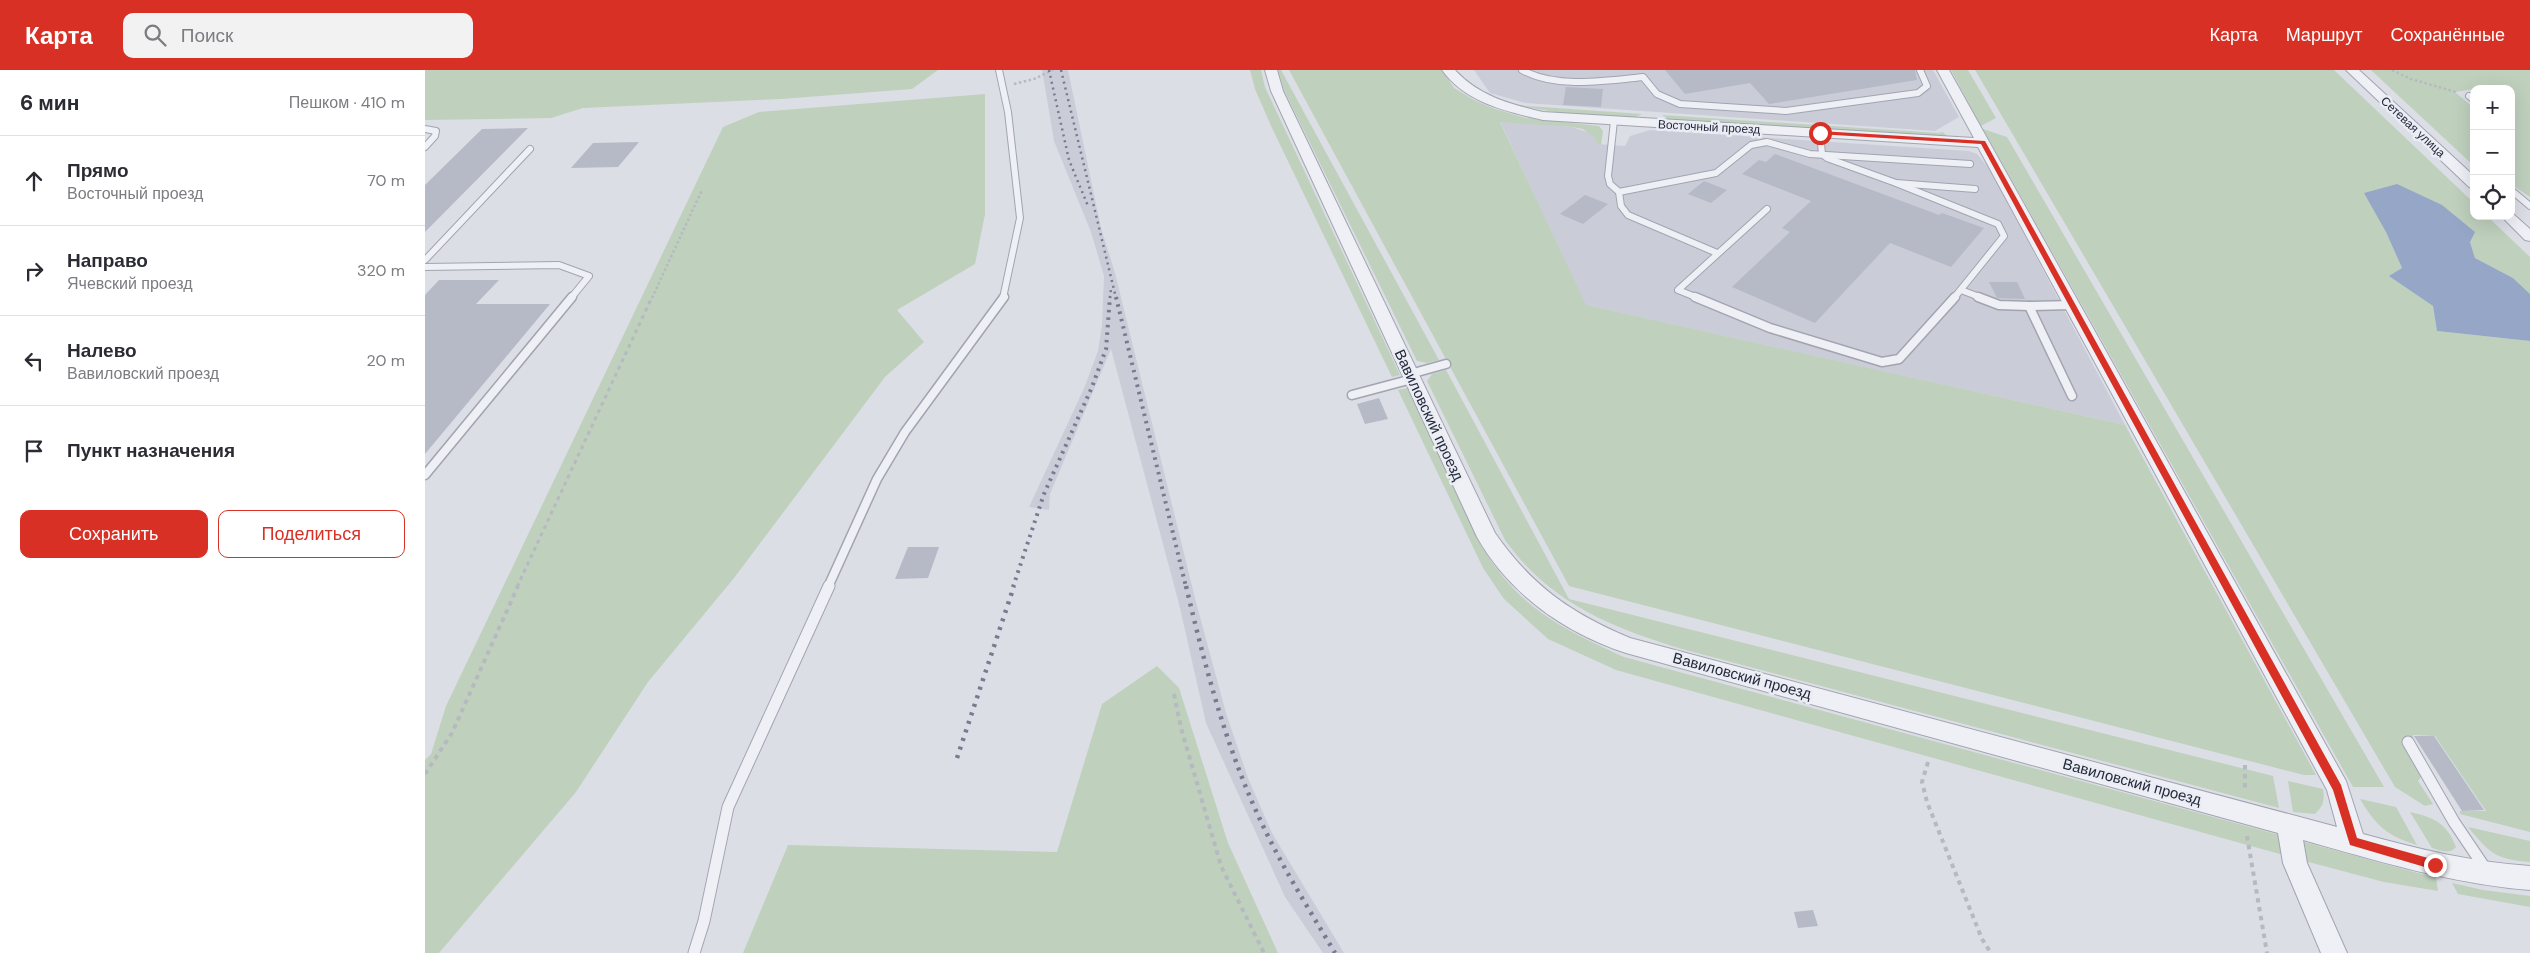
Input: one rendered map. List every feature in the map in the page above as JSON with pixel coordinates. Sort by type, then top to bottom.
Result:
[{"type":"street","name":"Вавиловский проезд","points":[[1271,70],[1277,91],[1487,537],[1503,562],[1525,587],[1555,610],[1586,629],[1627,645],[2435,865],[2530,878]]},
{"type":"street","name":"Восточный проезд","points":[[1448,70],[1474,96],[1513,109],[1543,116],[1983,143]]},
{"type":"street","points":[[1943,70],[2338,788],[2353,842]]},
{"type":"street","name":"Сетевая улица","points":[[2352,70],[2470,180]]},
{"type":"street","points":[[2512,220],[2530,237]]},
{"type":"street","points":[[2288,824],[2295,863],[2334,953]]},
{"type":"lane","points":[[694,953],[704,921],[728,807],[877,479],[905,432],[1003,300],[1020,218],[1008,112],[999,70]]},
{"type":"lane","points":[[1522,70],[1539,78],[1592,82],[1643,77],[1657,94],[1680,104],[1786,111],[1918,93],[1927,86],[1920,70]]},
{"type":"lane","points":[[1614,121],[1608,176],[1610,184],[1619,192],[1621,206],[1628,215],[1717,253]]},
{"type":"lane","points":[[425,129],[436,131],[435,136],[425,147]]},
{"type":"lane","points":[[1767,209],[1678,290],[1770,328],[1882,362],[1899,359],[2003,241],[2003,230],[1987,218],[1827,158],[1822,154],[1820,133]]},
{"type":"lane","points":[[1619,192],[1716,173],[1751,145],[1767,142],[1799,152],[1970,164]]},
{"type":"lane","points":[[425,260],[530,149]]},
{"type":"lane","points":[[1896,184],[1975,189]]},
{"type":"lane","points":[[2515,193],[2530,206]]},
{"type":"lane","points":[[425,267],[559,265],[589,276],[425,475]]},
{"type":"lane","points":[[1961,290],[1999,305],[2072,305]]},
{"type":"lane","points":[[2029,306],[2072,396]]},
{"type":"lane","points":[[1352,395],[1446,364]]},
{"type":"lane","points":[[2408,742],[2447,806],[2450,818],[2490,874]]},
{"type":"path","points":[[1002,87],[1034,79],[1053,70]]},
{"type":"path","points":[[2392,70],[2411,79],[2470,98]]},
{"type":"path","points":[[425,774],[439,759],[456,726],[470,688],[701,190]]},
{"type":"path","points":[[1173,694],[1221,866],[1264,953]]},
{"type":"path","points":[[1927,762],[1922,782],[1927,802],[1982,939],[1991,953]]},
{"type":"path","points":[[2248,850],[2267,953]]},
{"type":"shaded area","points":[[1042,70],[1068,70],[1101,228],[1115,273],[1196,602],[1226,713],[1248,778],[1272,833],[1344,953],[1323,953],[1285,897],[1206,723],[1179,604],[1111,349],[1050,494],[1049,510],[1029,507],[1085,386],[1098,351],[1102,325],[1104,276],[1091,232],[1054,141]]},
{"type":"shaded area","points":[[1474,70],[1933,70],[1959,117],[1935,131],[1525,103],[1490,93]]},
{"type":"shaded area","points":[[1500,121],[1572,127],[1590,133],[1596,138],[1597,144],[1625,146],[1630,136],[1650,130],[1969,151],[1977,154],[1989,168],[2125,425],[1585,305]]},
{"type":"green space","points":[[425,70],[938,70],[912,89],[781,99],[583,108],[551,118],[425,120]]},
{"type":"green space","points":[[1250,70],[1261,70],[1265,87],[1400,375],[1392,377],[1272,128],[1255,89]]},
{"type":"green space","points":[[1278,70],[1281,70],[1439,360],[1427,363],[1417,361],[1284,90]]},
{"type":"green space","points":[[1289,70],[1442,70],[1454,88],[1476,101],[1495,109],[1526,118],[1599,126],[1603,131],[1601,145],[1597,144],[1595,138],[1583,129],[1500,122],[1586,305],[2125,425],[2316,775],[2304,775],[1569,586]]},
{"type":"green space","points":[[1951,70],[1968,70],[1996,118],[1981,126]]},
{"type":"green space","points":[[1975,70],[2334,70],[2470,199],[2470,220],[2491,220],[2530,257],[2530,294],[2513,278],[2475,258],[2470,242],[2386,232],[2402,268],[2390,276],[2433,306],[2437,331],[2530,341],[2530,832],[2460,814],[2460,811],[2486,811],[2435,736],[2413,735],[2413,739],[2402,741],[2423,774],[2418,781],[2433,804],[2425,806],[2395,787]]},
{"type":"green space","points":[[2371,70],[2530,70],[2530,197],[2515,187],[2515,85],[2470,85],[2470,90],[2455,92],[2470,105],[2470,162]]},
{"type":"green space","points":[[985,94],[985,214],[975,264],[897,310],[924,342],[885,377],[734,578],[648,682],[576,792],[439,953],[425,953],[425,760],[431,754],[446,706],[723,127],[759,112]]},
{"type":"green space","points":[[1514,105],[1642,114],[1634,118],[1562,113]]},
{"type":"green space","points":[[1662,115],[1943,132],[1947,136],[1670,120]]},
{"type":"green space","points":[[1983,129],[2007,137],[2384,787],[2353,787]]},
{"type":"green space","points":[[1446,370],[1569,599],[2273,776],[2279,808],[1682,649],[1631,632],[1584,610],[1542,581],[1505,540],[1427,381],[1432,374]]},
{"type":"green space","points":[[1408,388],[1478,540],[1492,563],[1523,598],[1540,612],[1578,635],[1624,657],[2283,836],[2287,856],[1616,670],[1548,639],[1504,599],[1483,568],[1398,390]]},
{"type":"green space","points":[[1157,666],[1179,688],[1228,843],[1278,953],[743,953],[788,845],[1057,852],[1102,704]]},
{"type":"green space","points":[[2288,781],[2323,789],[2323,803],[2315,814],[2293,812]]},
{"type":"green space","points":[[2360,799],[2396,807],[2417,845],[2398,838],[2383,829],[2371,816]]},
{"type":"green space","points":[[2410,812],[2426,816],[2438,822],[2448,832],[2456,847],[2451,851],[2432,848]]},
{"type":"green space","points":[[2468,827],[2530,841],[2530,862],[2508,859],[2494,853]]},
{"type":"green space","points":[[2297,840],[2436,878],[2438,891],[2384,882],[2301,860]]},
{"type":"green space","points":[[2452,883],[2483,890],[2530,896],[2530,907],[2458,894]]},
{"type":"water","points":[[2397,184],[2442,205],[2475,232],[2470,242],[2475,258],[2513,278],[2530,294],[2530,341],[2437,331],[2433,306],[2389,276],[2402,268],[2386,232],[2364,193]]},
{"type":"building","points":[[1665,70],[1915,70],[1917,80],[1769,104],[1750,83],[1685,94]]},
{"type":"building","points":[[1566,87],[1603,89],[1601,107],[1563,105]]},
{"type":"building","points":[[528,128],[425,232],[425,185],[482,129]]},
{"type":"building","points":[[639,142],[618,167],[571,168],[593,143]]},
{"type":"building","points":[[1775,154],[1939,215],[1942,213],[1984,228],[1951,267],[1890,243],[1815,323],[1732,287],[1790,232],[1782,228],[1811,201],[1742,174],[1759,160],[1766,162]]},
{"type":"building","points":[[1704,181],[1727,190],[1711,203],[1688,194]]},
{"type":"building","points":[[1585,195],[1608,204],[1583,224],[1560,214]]},
{"type":"building","points":[[439,280],[499,280],[476,304],[550,304],[425,454],[425,295]]},
{"type":"building","points":[[1989,282],[2017,282],[2025,299],[1997,298]]},
{"type":"building","points":[[1379,398],[1388,419],[1365,424],[1357,404]]},
{"type":"building","points":[[908,547],[939,547],[928,578],[895,579]]},
{"type":"building","points":[[2414,736],[2434,736],[2484,810],[2462,811]]},
{"type":"building","points":[[1813,910],[1818,926],[1798,928],[1794,912]]},
{"type":"railway","points":[[1049,70],[1069,160],[1088,206]]},
{"type":"railway","points":[[1061,70],[1116,298]]},
{"type":"railway","points":[[1110,298],[1111,289]]},
{"type":"railway","points":[[1013,587],[1044,494],[1092,387],[1106,349],[1110,297]]},
{"type":"railway","points":[[1116,297],[1186,587]]},
{"type":"railway","points":[[957,758],[1014,586]]},
{"type":"railway","points":[[1186,586],[1219,712],[1253,804],[1275,849],[1335,953]]},
{"type":"route","points":[[1820,133],[1983,143],[2338,788],[2347,813],[2353,842],[2435,865]]}]
